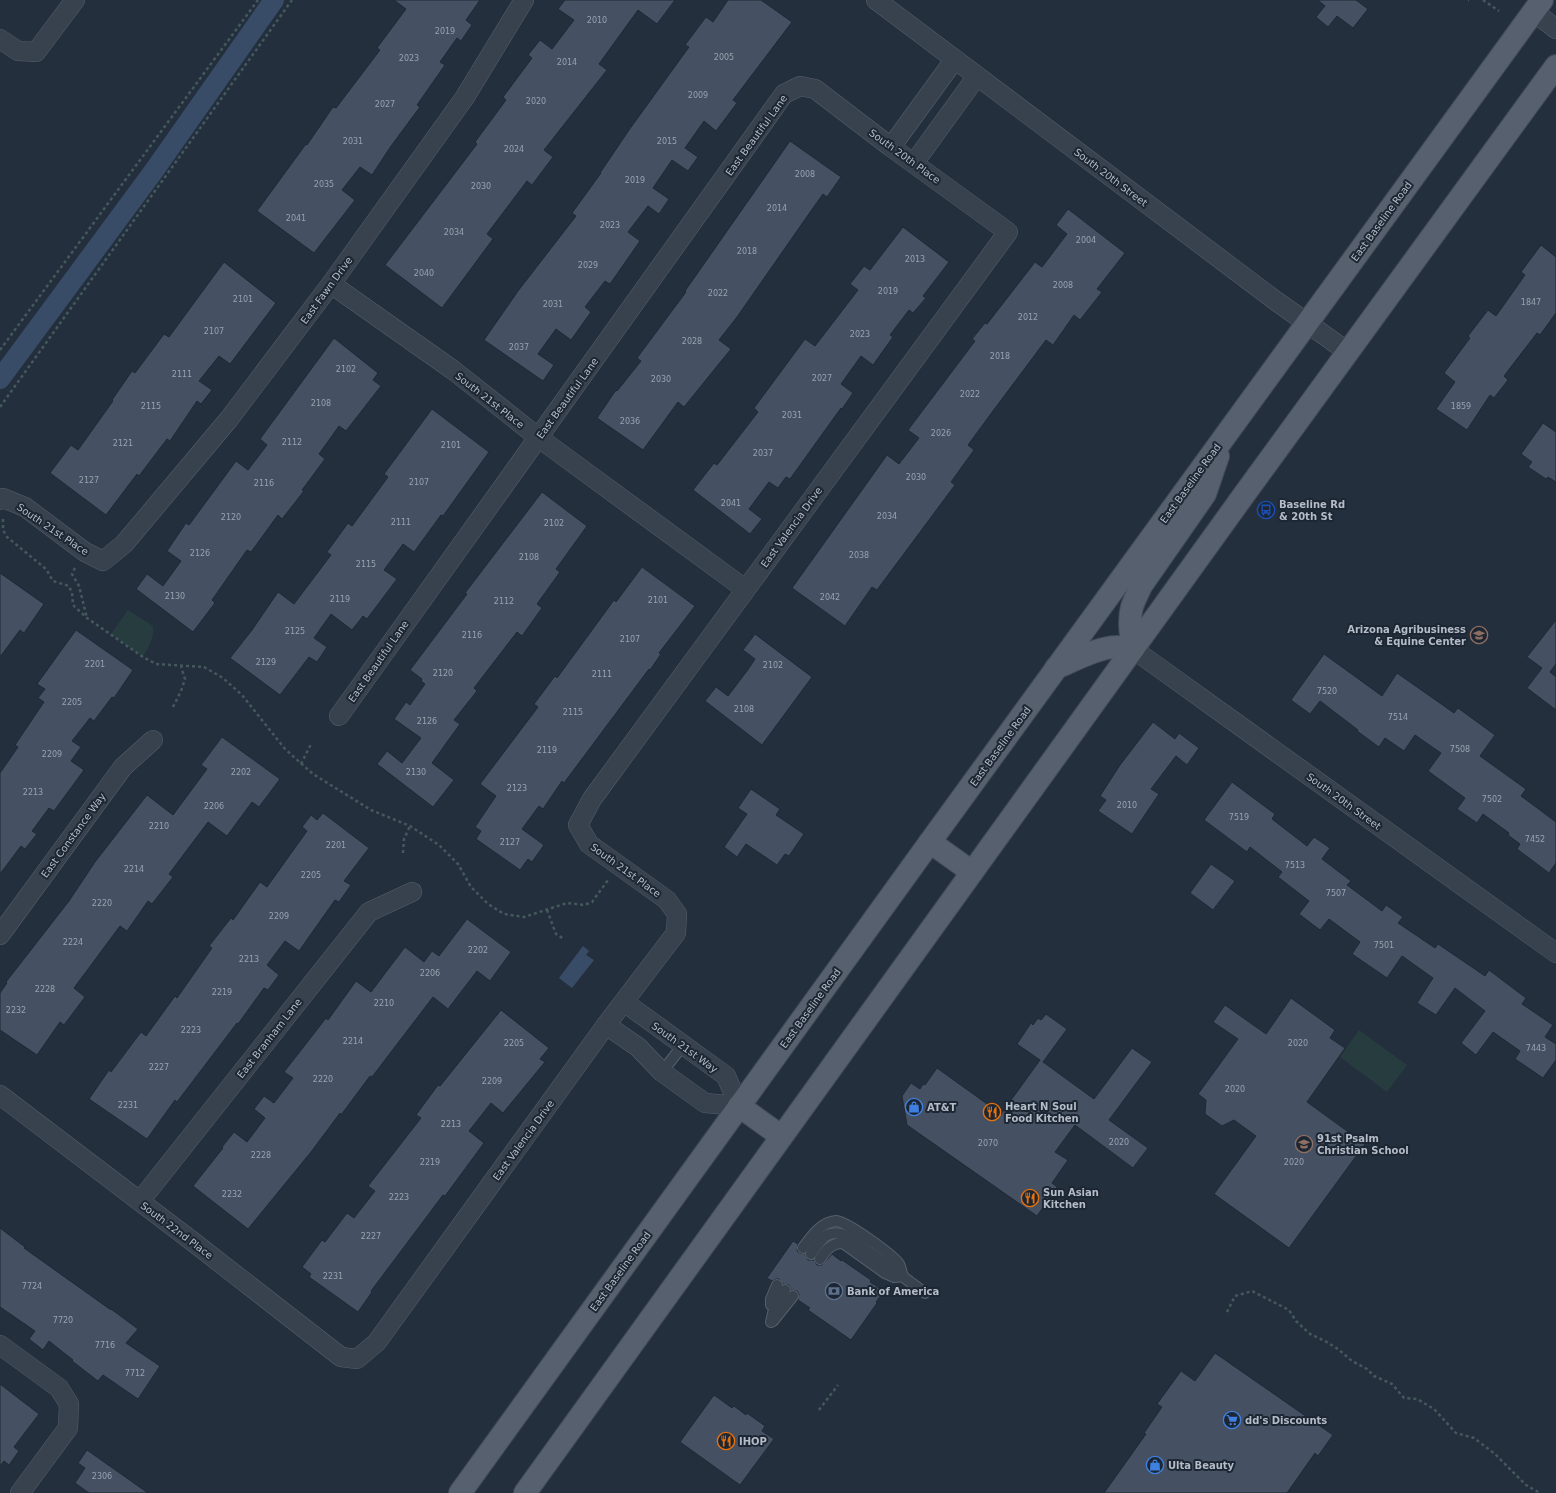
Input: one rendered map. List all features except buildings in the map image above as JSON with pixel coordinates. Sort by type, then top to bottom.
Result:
[{"type":"main road","name":"East Baseline Road","points":[[460,1493],[1056,668],[1537,6]]},
{"type":"main road","points":[[524,1493],[1556,66]]},
{"type":"main road","points":[[1133,649],[1130,621],[1134,602],[1141,586],[1205,494],[1227,432]]},
{"type":"main road","points":[[1056,668],[1105,649],[1116,647],[1133,649]]},
{"type":"main road","points":[[930,842],[972,872]]},
{"type":"main road","points":[[740,1106],[781,1136]]},
{"type":"street","points":[[0,38],[18,51],[36,52],[75,0]]},
{"type":"street","name":"East Fawn Drive","points":[[103,561],[124,544],[229,419],[331,284],[465,97],[524,0]]},
{"type":"street","name":"South 20th Street","points":[[876,0],[1180,229],[1348,352]]},
{"type":"street","points":[[1537,6],[1556,28]]},
{"type":"street","points":[[890,147],[955,60]]},
{"type":"street","points":[[914,163],[977,76]]},
{"type":"street","name":"South 20th Place","points":[[800,86],[815,89],[890,147],[1008,232]]},
{"type":"street","name":"East Beautiful Lane","points":[[339,716],[784,94],[800,86]]},
{"type":"street","name":"East Valencia Drive","points":[[578,825],[592,799],[1008,232]]},
{"type":"street","name":"South 21st Place","points":[[331,284],[452,370],[539,438],[745,589]]},
{"type":"street","name":"South 21st Place","points":[[2,499],[25,507],[85,552],[103,561]]},
{"type":"street","name":"South 20th Street","points":[[1133,649],[1556,953]]},
{"type":"street","name":"East Constance Way","points":[[0,935],[123,767],[153,740]]},
{"type":"street","name":"South 21st Place","points":[[578,825],[589,844],[667,900],[677,914]]},
{"type":"street","name":"East Branham Lane","points":[[140,1201],[369,912],[412,892]]},
{"type":"street","name":"East Valencia Drive","points":[[357,1359],[377,1342],[606,1025],[676,933],[677,914]]},
{"type":"street","name":"South 21st Way","points":[[624,1002],[726,1076],[740,1106]]},
{"type":"street","points":[[606,1025],[638,1047],[662,1072],[705,1103],[740,1106]]},
{"type":"street","name":"South 22nd Place","points":[[0,1095],[140,1201],[341,1357],[357,1359]]},
{"type":"street","points":[[0,1345],[59,1388],[69,1404],[68,1428],[20,1493]]},
{"type":"lane","points":[[662,1072],[683,1045]]},
{"type":"lane","points":[[811,1254],[823,1237],[831,1233],[840,1233],[848,1236],[926,1293]]},
{"type":"lane","points":[[781,1287],[772,1319],[793,1296]]},
{"type":"path","points":[[0,350],[258,0]]},
{"type":"path","points":[[0,407],[292,0]]},
{"type":"path","points":[[1483,0],[1499,11]]},
{"type":"path","points":[[2,499],[1,529],[7,537],[46,569],[53,581],[69,586],[72,593],[73,606],[87,618],[143,657],[156,664],[181,667],[204,667],[223,678],[242,695],[285,749],[301,764],[313,774],[371,810],[410,826],[439,845],[458,864],[471,887],[488,904],[504,914],[524,917],[567,903],[584,906],[592,902],[618,865]]},
{"type":"path","points":[[75,567],[72,574],[80,586],[87,618]]},
{"type":"path","points":[[173,707],[181,691],[184,679],[181,667]]},
{"type":"path","points":[[301,764],[311,744]]},
{"type":"path","points":[[403,853],[404,839],[410,826]]},
{"type":"path","points":[[547,910],[556,934],[564,939]]},
{"type":"path","points":[[1227,1312],[1235,1296],[1252,1291],[1289,1310],[1296,1322],[1310,1334],[1338,1349],[1352,1361],[1367,1369],[1374,1376],[1392,1384],[1404,1398],[1417,1398],[1434,1409],[1456,1433],[1474,1438],[1495,1454],[1526,1485],[1540,1493]]},
{"type":"path","points":[[819,1410],[838,1385]]},
{"type":"green space","points":[[128,610],[153,626],[152,638],[143,657],[111,634]]},
{"type":"green space","points":[[1359,1030],[1407,1065],[1387,1092],[1340,1057]]},
{"type":"water","points":[[583,946],[589,951],[586,955],[594,960],[572,988],[559,978]]},
{"type":"waterway","points":[[0,379],[153,172],[274,0]]},
{"type":"place","name":"Baseline Rd & 20th St","points":[[1266,510]]},
{"type":"place","name":"Arizona Agribusiness & Equine Center","points":[[1479,635]]},
{"type":"place","name":"AT&T","points":[[914,1107]]},
{"type":"place","name":"Heart N Soul Food Kitchen","points":[[992,1112]]},
{"type":"place","name":"91st Psalm Christian School","points":[[1304,1144]]},
{"type":"place","name":"Sun Asian Kitchen","points":[[1030,1198]]},
{"type":"place","name":"Bank of America","points":[[834,1291]]},
{"type":"place","name":"dd's Discounts","points":[[1232,1420]]},
{"type":"place","name":"IHOP","points":[[726,1441]]},
{"type":"place","name":"Ulta Beauty","points":[[1155,1465]]}]
